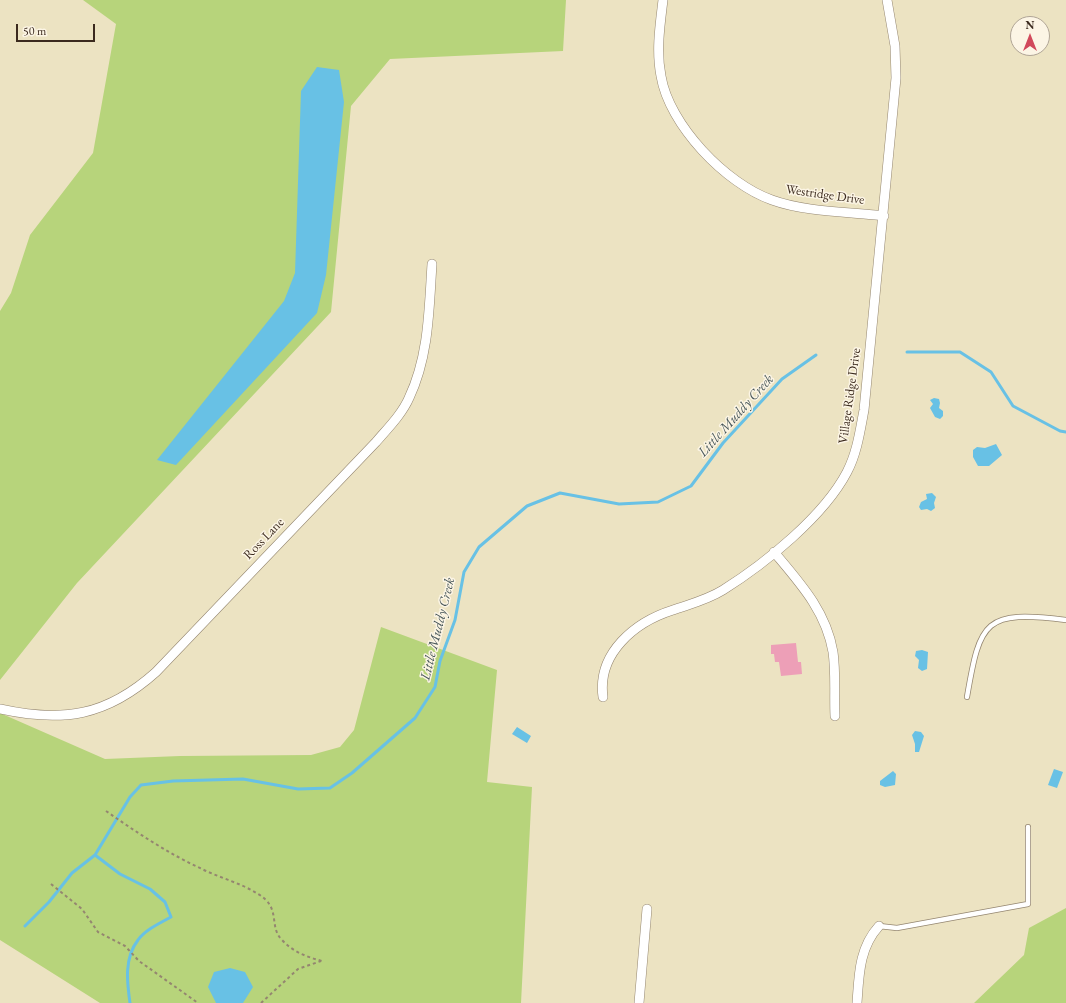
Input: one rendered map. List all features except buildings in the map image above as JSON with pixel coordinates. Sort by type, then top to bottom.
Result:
[{"type":"street","name":"Westridge Drive","points":[[663,0],[659,61],[664,91],[670,106],[683,126],[715,161],[738,182],[773,201],[804,208],[884,216]]},
{"type":"street","name":"Village Ridge Drive","points":[[603,697],[602,680],[606,665],[614,651],[636,628],[672,610],[701,601],[722,591],[774,552],[831,498],[848,472],[854,457],[864,410],[884,216],[896,78],[895,46],[887,0]]},
{"type":"street","name":"Ross Lane","points":[[0,709],[43,716],[82,714],[104,707],[125,696],[156,672],[376,442],[401,412],[415,384],[424,354],[428,330],[432,264]]},
{"type":"street","points":[[774,552],[809,594],[824,622],[833,652],[835,716]]},
{"type":"street","points":[[639,1003],[647,909]]},
{"type":"street","points":[[857,1003],[861,960],[865,945],[879,926]]},
{"type":"lane","points":[[967,697],[974,654],[982,634],[997,620],[1024,616],[1066,620]]},
{"type":"lane","points":[[879,926],[897,928],[1028,904],[1028,827]]},
{"type":"path","points":[[106,811],[129,827],[200,869],[259,894],[273,908],[276,927],[281,940],[302,955],[322,961],[298,969],[261,1003]]},
{"type":"path","points":[[51,884],[82,909],[98,932],[125,946],[139,961],[198,1003]]},
{"type":"green space","points":[[83,0],[566,0],[563,51],[390,59],[351,106],[331,312],[77,583],[0,680],[0,311],[11,293],[30,235],[93,153],[116,24]]},
{"type":"green space","points":[[381,627],[497,670],[487,782],[532,787],[521,1003],[100,1003],[0,940],[0,713],[105,759],[180,756],[311,755],[340,747],[354,730]]},
{"type":"green space","points":[[1066,908],[1066,1003],[974,1003],[1024,955],[1029,928]]},
{"type":"water","points":[[317,67],[339,70],[344,102],[326,275],[317,313],[176,465],[157,460],[284,301],[295,273],[301,91]]},
{"type":"water","points":[[934,398],[939,399],[939,408],[943,411],[943,416],[940,419],[935,417],[930,408],[933,404],[930,400]]},
{"type":"water","points":[[996,444],[1002,455],[989,466],[978,466],[973,457],[973,450],[977,447],[985,448]]},
{"type":"water","points":[[932,493],[936,497],[934,503],[935,508],[931,511],[927,509],[921,510],[919,507],[921,502],[927,499],[926,494]]},
{"type":"water","points":[[922,650],[928,652],[927,669],[922,671],[918,668],[919,660],[915,656],[916,651]]},
{"type":"water","points":[[517,727],[531,736],[527,743],[512,734]]},
{"type":"water","points":[[915,731],[921,732],[924,736],[919,752],[915,752],[915,744],[912,735]]},
{"type":"water","points":[[1054,769],[1063,772],[1057,788],[1048,785]]},
{"type":"water","points":[[893,771],[896,774],[895,785],[885,787],[880,785],[880,781]]},
{"type":"water","points":[[230,968],[245,972],[253,987],[243,1003],[216,1003],[208,987],[214,972]]},
{"type":"waterway","name":"Little Muddy Creek","points":[[907,352],[960,352],[991,372],[1013,406],[1060,431],[1066,432]]},
{"type":"waterway","name":"Little Muddy Creek","points":[[25,926],[49,902],[72,873],[95,855],[130,797],[141,785],[173,781],[243,779],[298,789],[330,788],[352,773],[415,718],[435,687],[440,661],[455,620],[464,572],[479,547],[527,506],[560,493],[619,504],[658,502],[691,486],[723,443],[782,379],[816,355]]},
{"type":"waterway","points":[[95,855],[120,874],[150,889],[165,902],[171,917],[141,936],[130,954],[128,970],[130,1003]]}]
